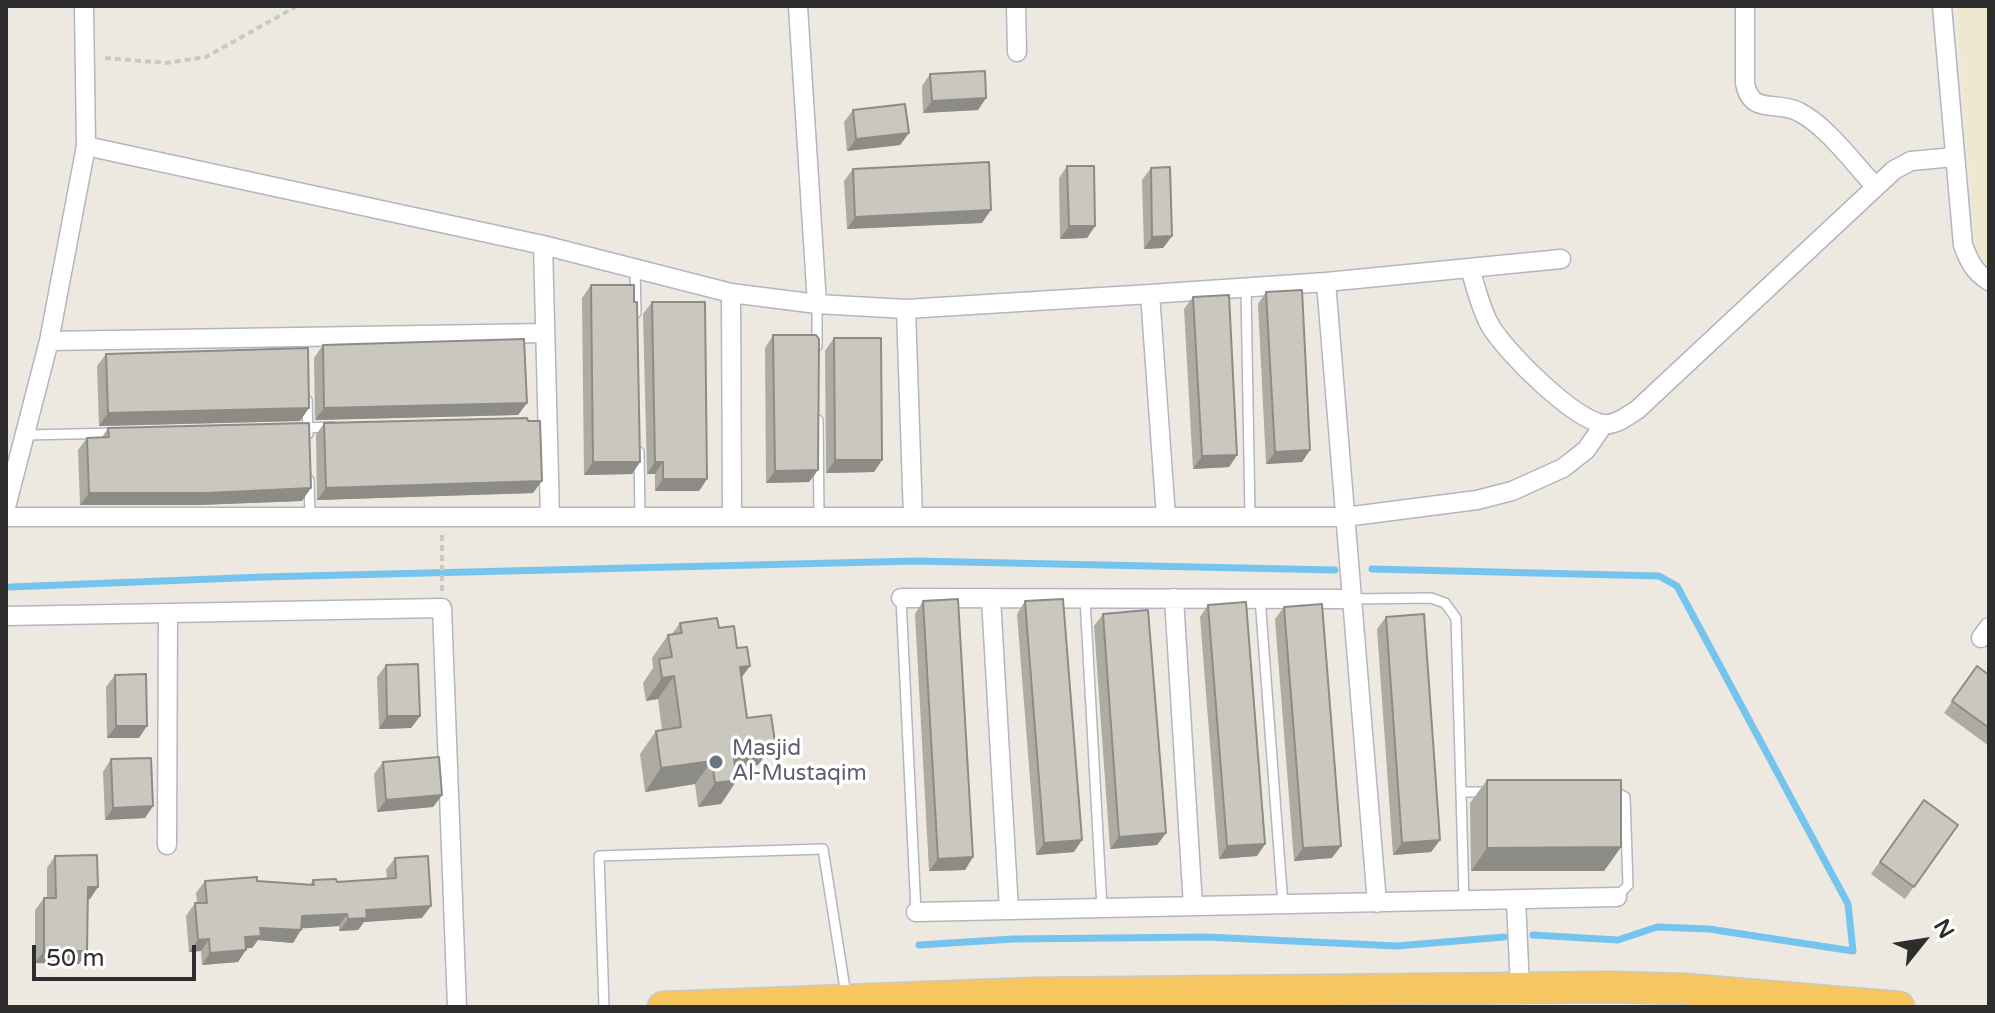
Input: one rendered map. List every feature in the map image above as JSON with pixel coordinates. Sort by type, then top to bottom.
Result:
[{"type":"highway","points":[[663,1007],[813,1005],[1033,993],[1319,994],[1520,988],[1607,997],[1684,989],[1899,1007]]},
{"type":"street","points":[[6,507],[49,341],[86,146],[84,6]]},
{"type":"street","points":[[798,6],[817,304]]},
{"type":"street","points":[[1016,6],[1017,52]]},
{"type":"street","points":[[1745,6],[1745,83],[1752,101],[1792,108],[1804,114],[1876,187]]},
{"type":"street","points":[[1942,6],[1963,245],[1971,265],[1989,281]]},
{"type":"street","points":[[86,146],[543,245],[731,293],[817,304],[906,309],[1326,282],[1561,259]]},
{"type":"street","points":[[1470,269],[1489,325],[1512,356],[1579,414],[1604,424],[1616,423],[1637,410],[1894,170],[1911,161],[1954,157]]},
{"type":"street","points":[[543,245],[545,333],[540,422],[550,517]]},
{"type":"street","points":[[1326,282],[1377,903]]},
{"type":"street","points":[[731,293],[732,517]]},
{"type":"street","points":[[1150,294],[1166,517]]},
{"type":"street","points":[[906,309],[913,517]]},
{"type":"street","points":[[49,341],[306,345],[545,333]]},
{"type":"street","points":[[6,517],[1345,517],[1477,500],[1512,491],[1563,468],[1586,450],[1604,424]]},
{"type":"street","points":[[901,598],[1352,599]]},
{"type":"street","points":[[991,598],[1009,910]]},
{"type":"street","points":[[1174,598],[1193,906]]},
{"type":"street","points":[[6,616],[442,608],[457,1007]]},
{"type":"street","points":[[167,845],[168,613]]},
{"type":"street","points":[[916,912],[1617,897]]},
{"type":"street","points":[[1516,900],[1520,988]]},
{"type":"lane","points":[[635,268],[636,331]]},
{"type":"lane","points":[[1246,288],[1250,517]]},
{"type":"lane","points":[[817,304],[817,350]]},
{"type":"lane","points":[[307,382],[308,443]]},
{"type":"lane","points":[[818,411],[819,517]]},
{"type":"lane","points":[[292,428],[338,427]]},
{"type":"lane","points":[[25,435],[135,432]]},
{"type":"lane","points":[[638,439],[640,517]]},
{"type":"lane","points":[[309,472],[310,517]]},
{"type":"lane","points":[[901,598],[916,912]]},
{"type":"lane","points":[[1085,598],[1102,908]]},
{"type":"lane","points":[[1260,598],[1283,905]]},
{"type":"lane","points":[[1352,599],[1431,598],[1445,603],[1456,618],[1464,901]]},
{"type":"lane","points":[[1598,790],[1613,789],[1625,797],[1628,885],[1617,897]]},
{"type":"lane","points":[[1461,792],[1492,792]]},
{"type":"lane","points":[[604,1007],[599,856],[823,849],[847,1002]]},
{"type":"path","points":[[86,57],[166,63],[206,57],[297,6]]},
{"type":"path","points":[[442,608],[443,517]]},
{"type":"shaded area","points":[[1956,6],[1989,6],[1989,269],[1977,270]]},
{"type":"building","points":[[985,71],[986,98],[932,101],[930,74]]},
{"type":"building","points":[[905,104],[909,133],[856,139],[853,110]]},
{"type":"building","points":[[989,162],[991,210],[855,217],[853,169]]},
{"type":"building","points":[[1067,166],[1094,166],[1095,226],[1069,226]]},
{"type":"building","points":[[1170,167],[1172,236],[1152,237],[1151,168]]},
{"type":"building","points":[[591,285],[634,285],[634,302],[637,302],[640,462],[593,462]]},
{"type":"building","points":[[1302,290],[1310,450],[1275,452],[1266,292]]},
{"type":"building","points":[[1229,295],[1237,455],[1202,456],[1193,297]]},
{"type":"building","points":[[652,302],[705,302],[707,479],[663,479],[663,462],[655,462]]},
{"type":"building","points":[[773,335],[816,335],[819,339],[818,470],[775,471]]},
{"type":"building","points":[[834,338],[881,338],[882,460],[835,460]]},
{"type":"building","points":[[524,339],[527,403],[324,408],[323,345]]},
{"type":"building","points":[[308,348],[309,408],[108,413],[106,354]]},
{"type":"building","points":[[527,418],[528,421],[540,421],[542,481],[326,488],[324,423]]},
{"type":"building","points":[[309,423],[311,488],[207,493],[89,493],[87,438],[109,437],[108,428]]},
{"type":"building","points":[[958,599],[973,857],[938,859],[923,601]]},
{"type":"building","points":[[1063,599],[1082,840],[1044,843],[1025,601]]},
{"type":"building","points":[[1246,602],[1265,844],[1227,846],[1208,605]]},
{"type":"building","points":[[1322,604],[1341,846],[1303,848],[1284,607]]},
{"type":"building","points":[[1148,610],[1166,833],[1119,837],[1103,614]]},
{"type":"building","points":[[1424,614],[1440,840],[1402,843],[1386,617]]},
{"type":"building","points":[[717,618],[719,628],[734,626],[737,648],[747,647],[750,666],[740,667],[747,718],[771,715],[775,742],[749,745],[751,755],[734,758],[737,780],[715,783],[712,761],[661,768],[656,731],[681,727],[674,676],[662,678],[659,659],[672,657],[668,635],[682,633],[680,623]]},
{"type":"building","points":[[418,664],[420,716],[387,716],[386,665]]},
{"type":"building","points":[[1977,666],[1989,675],[1989,728],[1952,701]]},
{"type":"building","points":[[146,674],[147,726],[116,726],[115,675]]},
{"type":"building","points":[[439,757],[442,795],[386,800],[383,762]]},
{"type":"building","points":[[151,758],[153,806],[113,808],[111,759]]},
{"type":"building","points":[[1487,780],[1621,780],[1621,847],[1487,848]]},
{"type":"building","points":[[1924,800],[1958,825],[1914,887],[1880,862]]},
{"type":"building","points":[[97,855],[98,887],[88,887],[87,951],[44,951],[44,898],[56,898],[55,856]]},
{"type":"building","points":[[428,856],[431,906],[366,910],[367,918],[348,919],[347,914],[302,916],[301,930],[260,928],[261,936],[245,937],[246,950],[210,953],[209,939],[198,940],[195,903],[207,903],[205,881],[257,877],[257,881],[314,885],[313,880],[336,879],[337,882],[396,878],[395,858]]},
{"type":"waterway","points":[[10,587],[263,577],[916,561],[1335,570]]},
{"type":"waterway","points":[[1372,569],[1659,576],[1677,586],[1848,904],[1853,951],[1709,929],[1657,927],[1618,940],[1533,935]]},
{"type":"waterway","points":[[919,945],[1013,939],[1207,937],[1397,946],[1504,937]]},
{"type":"place","name":"Masjid Al-Mustaqim","points":[[716,762]]}]
